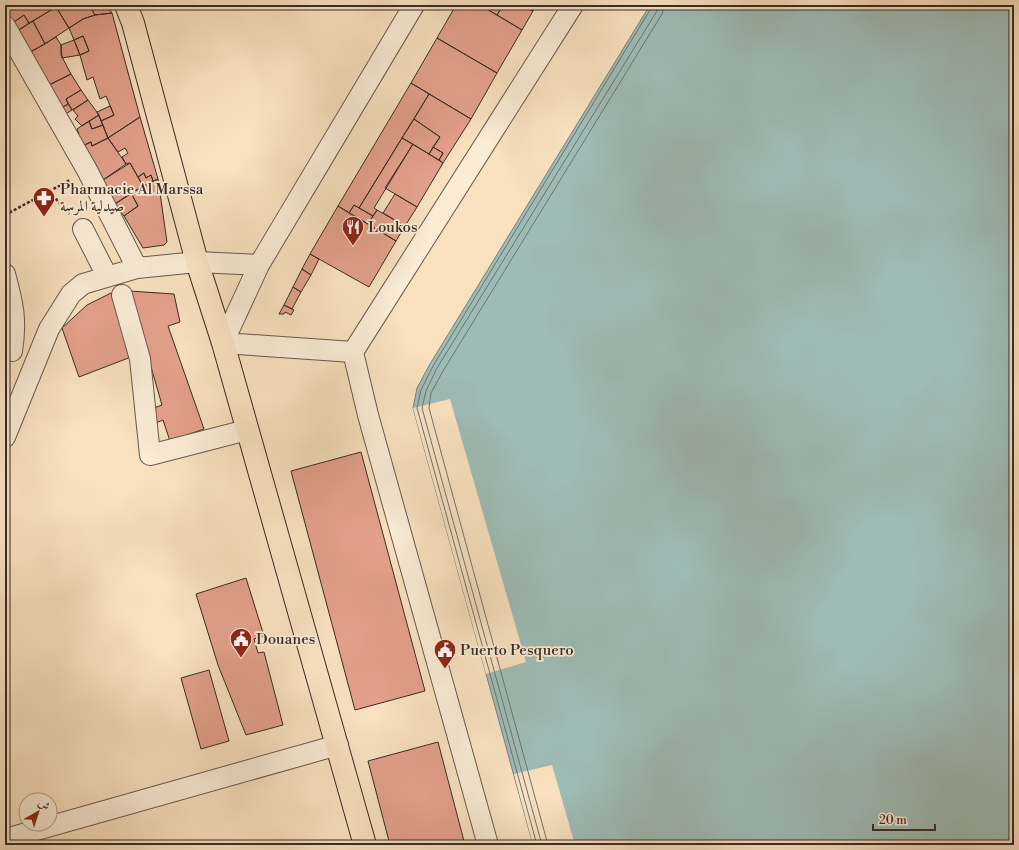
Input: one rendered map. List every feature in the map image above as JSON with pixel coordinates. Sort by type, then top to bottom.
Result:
[{"type":"main road","points":[[126,5],[133,23],[198,262],[223,343],[365,845]]},
{"type":"street","points":[[353,352],[223,343],[259,265],[414,5]]},
{"type":"street","points":[[488,845],[368,415],[353,352],[573,5]]},
{"type":"street","points":[[5,26],[87,170],[137,268]]},
{"type":"street","points":[[83,229],[108,276]]},
{"type":"street","points":[[5,437],[49,329],[71,294],[83,284],[137,268],[198,262],[259,265]]},
{"type":"street","points":[[5,274],[13,302],[16,331],[12,351]]},
{"type":"street","points":[[122,295],[140,359],[150,454],[247,430]]},
{"type":"street","points":[[5,839],[338,746]]},
{"type":"path","points":[[5,214],[87,170]]},
{"type":"path","points":[[48,191],[83,229]]},
{"type":"water","points":[[650,5],[1014,5],[1014,845],[533,845],[413,408],[417,388],[430,364]]},
{"type":"pier","points":[[450,399],[526,662],[486,674],[413,408]]},
{"type":"pier","points":[[552,765],[575,845],[533,845],[514,774]]},
{"type":"building","points":[[5,5],[60,5],[29,23],[24,15],[11,24],[5,12]]},
{"type":"building","points":[[60,5],[89,5],[95,15],[83,19],[69,28],[56,7]]},
{"type":"building","points":[[89,5],[106,5],[112,13],[95,15]]},
{"type":"building","points":[[456,5],[480,5],[522,30],[497,73],[437,38]]},
{"type":"building","points":[[480,5],[503,5],[497,15]]},
{"type":"building","points":[[503,5],[525,5],[524,7],[533,11],[522,30],[497,15]]},
{"type":"building","points":[[525,5],[536,5],[533,11],[524,7]]},
{"type":"building","points":[[56,7],[69,28],[45,44],[33,21]]},
{"type":"building","points":[[112,13],[140,117],[108,138],[101,121],[114,115],[106,96],[100,99],[93,77],[87,80],[80,55],[89,51],[83,36],[74,40],[69,28],[83,19],[95,15]]},
{"type":"building","points":[[24,15],[29,23],[16,32],[11,24]]},
{"type":"building","points":[[33,21],[45,44],[27,54],[16,32]]},
{"type":"building","points":[[83,36],[89,51],[80,55],[74,40]]},
{"type":"building","points":[[56,37],[61,45],[61,55],[71,74],[45,87],[27,54]]},
{"type":"building","points":[[437,38],[497,73],[471,119],[411,83]]},
{"type":"building","points":[[74,40],[80,55],[62,58],[61,45]]},
{"type":"building","points":[[71,74],[81,90],[66,99],[68,104],[58,110],[45,87]]},
{"type":"building","points":[[411,83],[429,94],[359,208],[354,205],[349,213],[338,206]]},
{"type":"building","points":[[81,90],[88,100],[72,110],[66,99]]},
{"type":"building","points":[[429,94],[471,119],[443,163],[439,160],[443,153],[433,147],[440,137],[414,119]]},
{"type":"building","points":[[88,100],[99,115],[82,126],[75,119],[78,116],[73,110]]},
{"type":"building","points":[[68,104],[72,110],[61,117],[58,110]]},
{"type":"building","points":[[110,106],[114,115],[101,121],[97,112]]},
{"type":"building","points":[[99,115],[103,125],[92,129],[89,121]]},
{"type":"building","points":[[140,117],[158,179],[153,181],[151,175],[146,178],[144,173],[138,177],[130,163],[126,164],[122,157],[128,153],[125,148],[118,152],[108,138]]},
{"type":"building","points":[[414,119],[440,137],[429,154],[402,138]]},
{"type":"building","points":[[89,121],[92,129],[103,125],[108,138],[92,146],[91,142],[76,149],[71,138],[79,134],[77,129]]},
{"type":"building","points":[[108,138],[126,164],[103,180],[82,146],[91,142],[92,146]]},
{"type":"building","points":[[402,138],[413,144],[374,208],[377,210],[373,216],[359,208]]},
{"type":"building","points":[[413,144],[443,163],[417,207],[385,188]]},
{"type":"building","points":[[433,147],[443,153],[439,160],[429,154]]},
{"type":"building","points":[[130,163],[143,186],[115,204],[103,180]]},
{"type":"building","points":[[144,173],[146,178],[151,175],[153,181],[143,186],[138,177]]},
{"type":"building","points":[[158,179],[167,242],[164,245],[143,248],[124,216],[138,206],[131,193]]},
{"type":"building","points":[[131,193],[138,206],[124,216],[115,204]]},
{"type":"building","points":[[395,194],[417,207],[405,226],[383,213]]},
{"type":"building","points":[[354,205],[373,216],[368,224],[349,213]]},
{"type":"building","name":"Loukos","points":[[338,206],[396,241],[369,287],[310,254]]},
{"type":"building","points":[[377,210],[405,226],[396,241],[368,224]]},
{"type":"building","points":[[310,254],[319,259],[311,275],[302,269]]},
{"type":"building","points":[[302,269],[311,275],[301,292],[293,287]]},
{"type":"building","points":[[293,287],[301,292],[292,309],[284,305]]},
{"type":"building","points":[[129,291],[174,294],[180,322],[168,326],[204,429],[170,441],[163,420],[156,423],[151,409],[162,405]]},
{"type":"building","points":[[111,293],[131,357],[79,377],[62,328],[87,305]]},
{"type":"building","points":[[284,305],[294,310],[291,315],[285,312],[284,314],[279,314]]},
{"type":"building","points":[[361,452],[425,691],[355,710],[291,471]]},
{"type":"building","name":"Douanes","points":[[246,578],[264,636],[254,639],[258,653],[264,652],[283,725],[246,735],[218,665],[196,594]]},
{"type":"building","points":[[209,670],[229,741],[201,749],[181,678]]},
{"type":"building","points":[[438,742],[465,845],[390,845],[368,761]]},
{"type":"place","name":"Pharmacie Al Marssa صيدلية المرسة","points":[[44,218]]},
{"type":"place","name":"Loukos","points":[[353,246]]},
{"type":"place","name":"Douanes","points":[[241,658]]},
{"type":"place","name":"Puerto Pesquero","points":[[445,670]]}]
